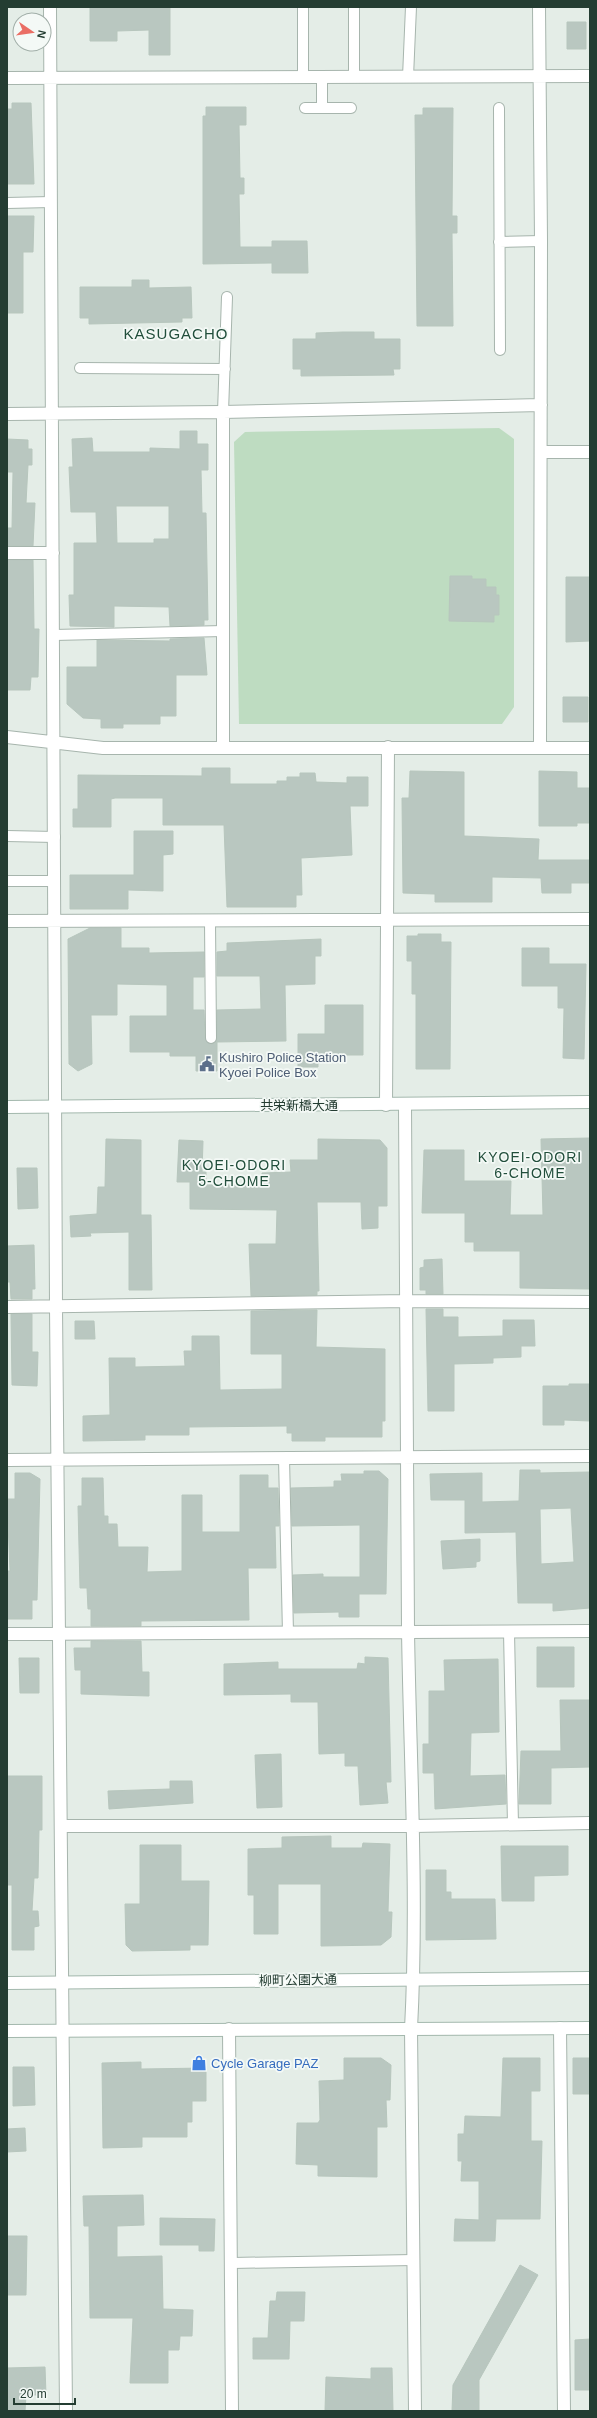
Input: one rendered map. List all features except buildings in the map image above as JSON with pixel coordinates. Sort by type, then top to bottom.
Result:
[{"type":"street","points":[[50,7],[55,742],[54,921],[56,1308],[66,2411]]},
{"type":"street","points":[[539,7],[542,405],[540,748]]},
{"type":"street","points":[[7,78],[590,76]]},
{"type":"street","points":[[7,414],[223,412],[542,405]]},
{"type":"street","points":[[223,412],[223,748]]},
{"type":"street","points":[[541,452],[590,452]]},
{"type":"street","points":[[7,553],[53,553]]},
{"type":"street","points":[[7,737],[103,748],[590,748]]},
{"type":"street","points":[[386,1105],[388,747]]},
{"type":"street","points":[[7,921],[386,921],[590,919]]},
{"type":"street","name":"共栄新橋大通","points":[[7,1107],[405,1105],[590,1102]]},
{"type":"street","points":[[405,1105],[408,1632],[414,1826],[414,1979],[411,2029],[415,2411]]},
{"type":"street","points":[[7,1307],[56,1308],[407,1301],[590,1302]]},
{"type":"street","points":[[7,1460],[407,1456],[590,1456]]},
{"type":"street","points":[[7,1634],[590,1631]]},
{"type":"street","points":[[61,1826],[414,1826],[590,1823]]},
{"type":"street","name":"柳町公園大通","points":[[7,1983],[590,1978]]},
{"type":"street","points":[[560,2028],[564,2411]]},
{"type":"street","points":[[7,2031],[590,2028]]},
{"type":"street","points":[[229,2029],[232,2411]]},
{"type":"lane","points":[[303,7],[303,77]]},
{"type":"lane","points":[[354,7],[354,77]]},
{"type":"lane","points":[[408,77],[411,7]]},
{"type":"lane","points":[[322,77],[322,108]]},
{"type":"lane","points":[[305,108],[350,108]]},
{"type":"lane","points":[[499,108],[500,350]]},
{"type":"lane","points":[[7,203],[51,202]]},
{"type":"lane","points":[[499,242],[541,241]]},
{"type":"lane","points":[[223,412],[227,297]]},
{"type":"lane","points":[[80,368],[225,369]]},
{"type":"lane","points":[[54,635],[223,631]]},
{"type":"lane","points":[[7,836],[54,837]]},
{"type":"lane","points":[[7,881],[54,881]]},
{"type":"lane","points":[[210,921],[211,1038]]},
{"type":"lane","points":[[284,1458],[288,1633]]},
{"type":"lane","points":[[509,1632],[513,1825]]},
{"type":"lane","points":[[232,2263],[414,2260]]},
{"type":"green space","points":[[499,428],[514,439],[514,707],[502,724],[239,724],[234,442],[245,432]]},
{"type":"place","name":"Kushiro Police Station Kyoei Police Box","points":[[207,1064]]},
{"type":"place","name":"Cycle Garage PAZ","points":[[199,2063]]},
{"type":"district","name":"KASUGACHO","points":[[176,333]]},
{"type":"district","name":"KYOEI-ODORI 6-CHOME","points":[[530,1166]]},
{"type":"district","name":"KYOEI-ODORI 5-CHOME","points":[[234,1174]]}]
